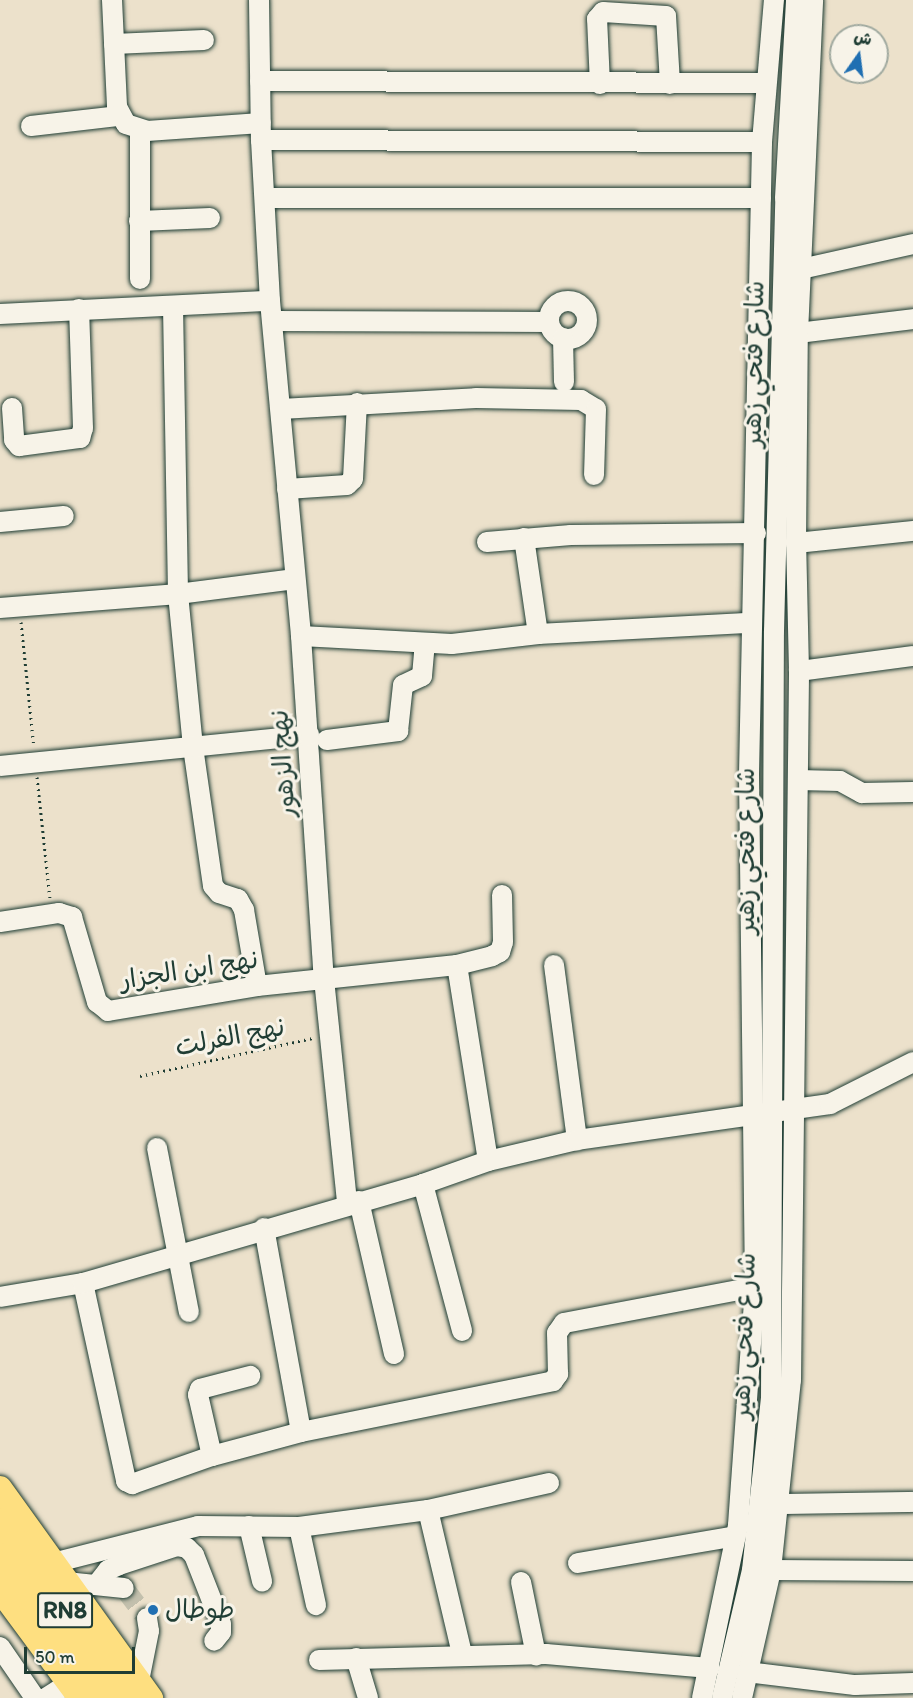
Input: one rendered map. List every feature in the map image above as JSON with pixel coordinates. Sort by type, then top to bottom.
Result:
[{"type":"highway","name":"RN8","points":[[0,1522],[140,1692]]},
{"type":"highway","name":"RN8","points":[[3,1569],[105,1698]]},
{"type":"main road","points":[[0,1488],[140,1692]]},
{"type":"main road","points":[[3,1569],[75,1690]]},
{"type":"street","points":[[112,0],[119,116],[126,124],[140,130],[762,142]]},
{"type":"street","name":"نهج الزهور","points":[[260,0],[261,132],[272,311],[301,636],[318,737],[324,978],[329,1035],[353,1202],[394,1354]]},
{"type":"street","points":[[702,1698],[736,1536],[755,1287],[763,1115],[749,774],[751,624],[756,533],[760,198],[766,83],[774,0]]},
{"type":"street","name":"شارع فتحي زهير","points":[[722,1698],[752,1570],[771,1399],[763,1115],[785,198],[796,0]]},
{"type":"street","name":"شارع فتحي زهير","points":[[742,1698],[771,1570],[791,1380],[799,670],[796,543],[798,333],[813,0]]},
{"type":"street","points":[[600,84],[597,19],[603,12],[666,16],[670,84]]},
{"type":"street","points":[[114,44],[204,40]]},
{"type":"street","points":[[260,81],[766,83]]},
{"type":"street","points":[[31,126],[119,116]]},
{"type":"street","points":[[140,130],[140,279]]},
{"type":"street","points":[[265,198],[760,198]]},
{"type":"street","points":[[139,221],[210,218]]},
{"type":"street","points":[[801,269],[913,244]]},
{"type":"street","points":[[569,300],[581,305],[588,316],[586,329],[576,338],[563,338],[553,332],[549,322],[556,304],[569,300]]},
{"type":"street","points":[[173,306],[178,594],[193,747],[213,886],[219,893],[238,899],[244,910],[257,986]]},
{"type":"street","points":[[0,315],[79,309],[173,306],[549,322]]},
{"type":"street","points":[[12,408],[14,440],[19,446],[80,438],[83,428],[79,309]]},
{"type":"street","points":[[798,333],[913,320]]},
{"type":"street","points":[[563,338],[564,382]]},
{"type":"street","points":[[281,409],[476,398],[581,400],[596,409],[594,475]]},
{"type":"street","points":[[287,489],[347,484],[353,478],[357,403]]},
{"type":"street","points":[[0,522],[64,516]]},
{"type":"street","points":[[796,543],[913,531]]},
{"type":"street","points":[[488,542],[524,538],[756,533]]},
{"type":"street","points":[[524,538],[538,634]]},
{"type":"street","points":[[0,608],[178,594],[295,579]]},
{"type":"street","points":[[301,636],[425,644],[538,634],[751,624]]},
{"type":"street","points":[[0,766],[193,747],[398,731],[403,685],[422,675],[425,644]]},
{"type":"street","points":[[799,670],[913,656]]},
{"type":"street","points":[[798,780],[840,781],[862,793],[913,792]]},
{"type":"street","name":"نهج ابن الجزار","points":[[0,922],[67,913],[76,923],[97,1002],[108,1011],[257,986],[457,965],[500,952],[503,942],[502,895]]},
{"type":"street","points":[[457,965],[488,1161]]},
{"type":"street","points":[[554,965],[577,1140]]},
{"type":"street","points":[[0,1297],[83,1283],[179,1252],[423,1184],[488,1161],[577,1140],[794,1112],[844,1099],[913,1062]]},
{"type":"street","points":[[157,1148],[189,1311]]},
{"type":"street","points":[[423,1184],[462,1331]]},
{"type":"street","points":[[264,1228],[301,1432]]},
{"type":"street","points":[[83,1283],[126,1481],[132,1484],[212,1456],[301,1432],[553,1381],[558,1374],[557,1333],[564,1323],[755,1287]]},
{"type":"street","points":[[212,1456],[198,1395],[200,1389],[250,1377]]},
{"type":"street","points":[[60,1573],[198,1526],[299,1527],[428,1510],[549,1483]]},
{"type":"street","points":[[779,1504],[913,1502]]},
{"type":"street","points":[[428,1510],[462,1654]]},
{"type":"street","points":[[249,1526],[262,1581]]},
{"type":"street","points":[[299,1527],[316,1605]]},
{"type":"street","points":[[578,1563],[736,1536]]},
{"type":"street","points":[[98,1583],[108,1570],[119,1565],[177,1546],[186,1548],[194,1555],[220,1624],[221,1632],[214,1641]]},
{"type":"street","points":[[771,1570],[913,1571]]},
{"type":"street","points":[[60,1573],[124,1588]]},
{"type":"street","points":[[521,1582],[536,1655]]},
{"type":"street","points":[[140,1692],[149,1631],[147,1618]]},
{"type":"street","points":[[0,1647],[36,1698]]},
{"type":"street","points":[[319,1660],[462,1654],[536,1655],[709,1668]]},
{"type":"street","points":[[356,1658],[368,1698]]},
{"type":"street","points":[[747,1672],[855,1685],[913,1683]]},
{"type":"street","points":[[46,1698],[75,1690]]},
{"type":"path","name":"نهج الفرلت","points":[[140,1076],[329,1035]]},
{"type":"tunnel","points":[[124,1588],[147,1618]]},
{"type":"place","name":"طوطال","points":[[153,1610]]}]
